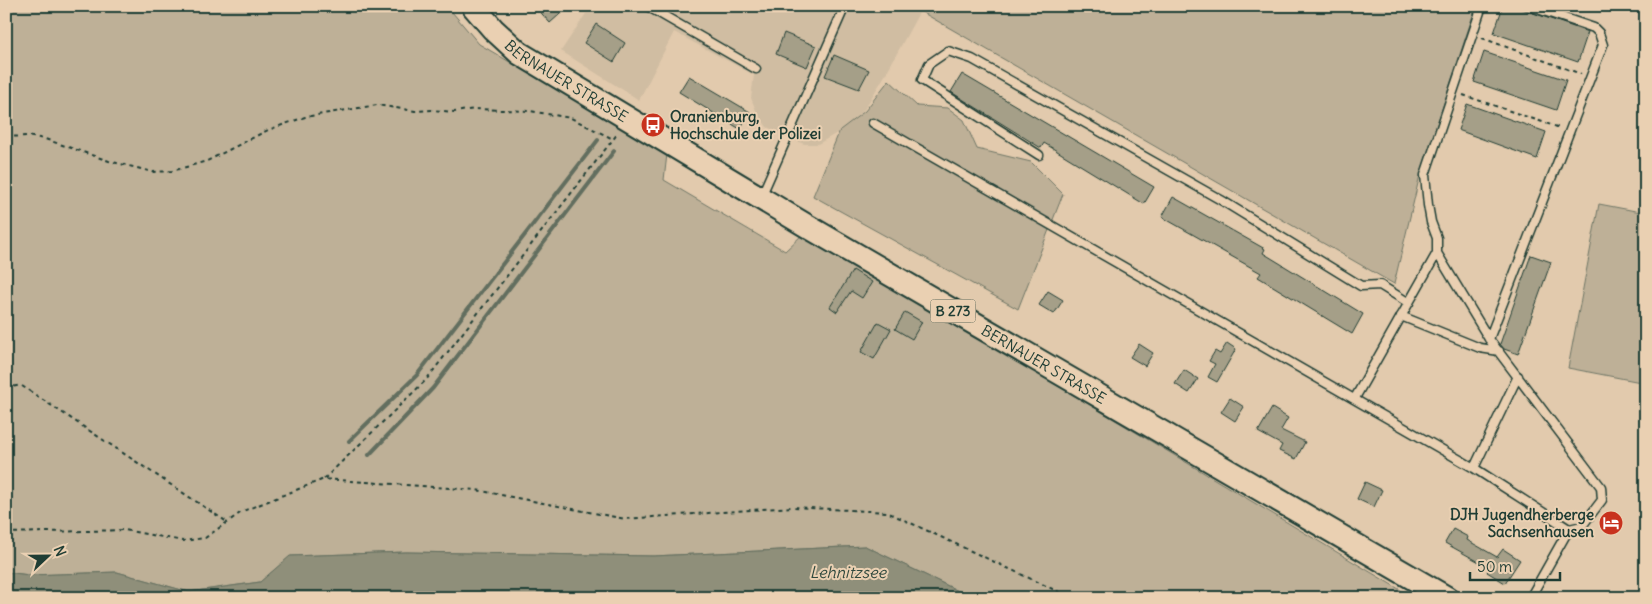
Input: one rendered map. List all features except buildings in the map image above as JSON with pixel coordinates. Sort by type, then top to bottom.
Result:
[{"type":"main road","name":"BERNAUER STRASSE","points":[[472,6],[492,29],[519,53],[760,198],[1448,598]]},
{"type":"lane","points":[[647,6],[756,69]]},
{"type":"lane","points":[[760,198],[845,6]]},
{"type":"lane","points":[[1355,398],[1437,254],[1437,238],[1428,205],[1425,175],[1482,6]]},
{"type":"lane","points":[[1489,339],[1603,45],[1594,28],[1529,6]]},
{"type":"lane","points":[[1039,155],[922,80],[929,64],[948,51],[972,60],[1221,200],[1361,286],[1380,285],[1409,303]]},
{"type":"lane","points":[[872,123],[1355,398],[1474,468],[1569,530]]},
{"type":"lane","points":[[1437,254],[1489,339],[1601,487],[1602,500],[1582,526],[1569,530],[1530,598]]},
{"type":"lane","points":[[1402,316],[1480,348],[1499,351]]},
{"type":"lane","points":[[1474,468],[1518,376]]},
{"type":"path","points":[[1473,35],[1590,78]]},
{"type":"path","points":[[1453,92],[1570,131]]},
{"type":"path","points":[[6,137],[27,136],[45,139],[109,161],[153,172],[172,170],[206,161],[268,130],[305,117],[377,105],[415,111],[454,112],[475,109],[530,111],[571,118],[613,139]]},
{"type":"path","points":[[6,533],[125,530],[183,541],[206,538],[243,511],[324,479],[426,380],[628,119]]},
{"type":"path","points":[[6,388],[21,386],[227,522]]},
{"type":"path","points":[[324,479],[476,490],[626,520],[792,506],[887,512],[1072,598]]},
{"type":"shaded area","points":[[6,6],[447,6],[479,44],[667,154],[664,180],[785,251],[803,234],[1414,598],[973,598],[865,546],[653,556],[406,552],[291,556],[260,582],[189,592],[117,572],[29,575],[6,572]]},
{"type":"shaded area","points":[[591,6],[930,6],[920,11],[864,110],[844,129],[818,144],[804,144],[767,127],[757,113],[751,98],[754,75],[674,32],[639,100],[561,51]]},
{"type":"shaded area","points":[[930,6],[1476,6],[1419,179],[1394,284],[920,11]]},
{"type":"shaded area","points":[[889,80],[917,106],[948,108],[964,120],[977,149],[1031,162],[1063,194],[1018,309],[813,196],[840,130],[865,111]]},
{"type":"shaded area","points":[[1599,204],[1646,213],[1646,383],[1568,368]]},
{"type":"water","name":"Lehnitzsee","points":[[865,546],[973,598],[6,598],[6,572],[29,575],[117,572],[189,592],[260,582],[290,556],[406,552],[653,556]]},
{"type":"waterway","points":[[349,441],[417,375],[598,140]]},
{"type":"waterway","points":[[369,455],[433,388],[614,151]]},
{"type":"place","name":"Oranienburg, Hochschule der Polizei","points":[[653,125]]},
{"type":"place","name":"DJH Jugendherberge Sachsenhausen","points":[[1611,523]]}]
